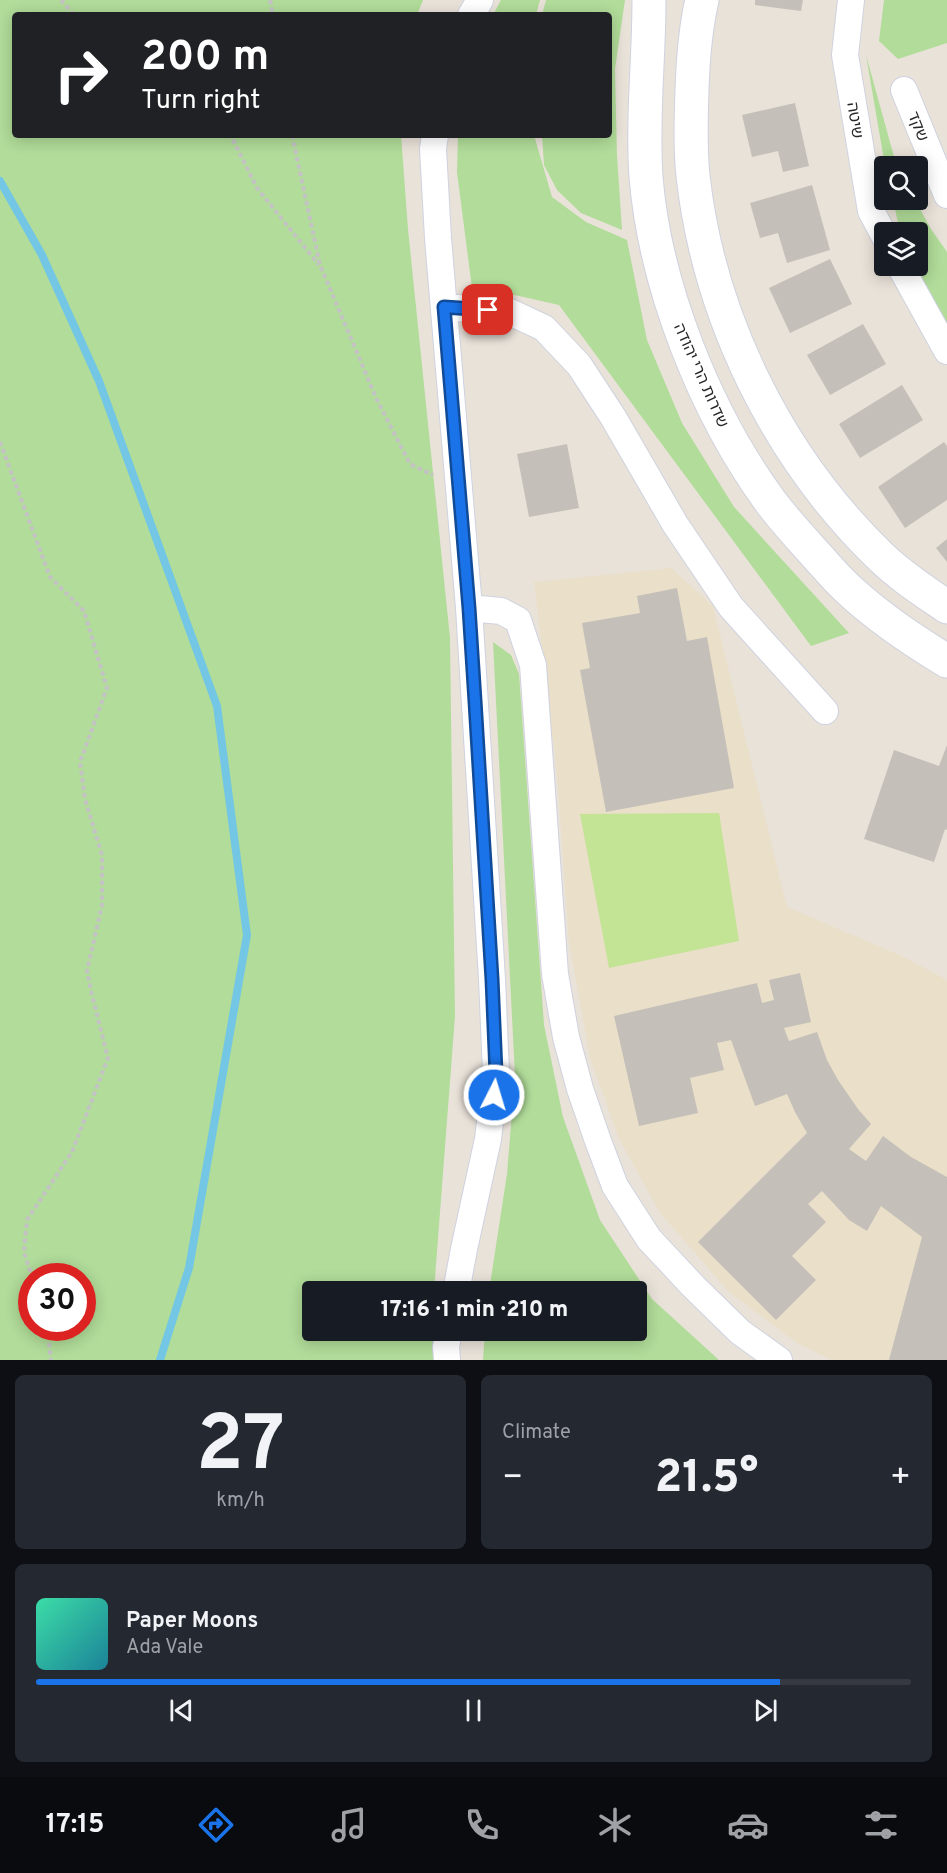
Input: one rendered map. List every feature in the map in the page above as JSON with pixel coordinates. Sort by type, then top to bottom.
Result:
[{"type":"street","name":"שדרות הרי יהודה","points":[[649,0],[644,135],[646,179],[659,256],[683,336],[705,389],[747,468],[770,502],[800,537],[854,595],[878,615],[947,661]]},
{"type":"street","points":[[702,0],[694,42],[690,134],[693,175],[705,245],[727,320],[767,408],[787,444],[808,474],[879,555],[906,578],[947,607]]},
{"type":"street","name":"שיטה","points":[[851,0],[845,55],[871,211],[877,222]]},
{"type":"street","name":"שקד","points":[[904,90],[947,195]]},
{"type":"street","points":[[435,138],[433,149],[444,307],[469,608],[496,1073],[488,1138],[458,1281]]},
{"type":"street","points":[[906,276],[947,351]]},
{"type":"street","points":[[444,307],[510,312],[544,328],[579,365],[613,417],[675,524],[731,607],[825,711]]},
{"type":"street","points":[[469,608],[501,611],[518,620],[533,665],[555,974],[566,1037],[580,1089],[615,1186],[649,1239],[694,1287],[740,1332],[779,1360]]},
{"type":"street","points":[[447,1360],[448,1341]]},
{"type":"path","points":[[62,0],[72,12]]},
{"type":"path","points":[[231,138],[257,188],[320,265]]},
{"type":"path","points":[[293,138],[320,265],[377,400],[410,464],[459,486]]},
{"type":"path","points":[[0,442],[50,577],[84,611],[107,688],[80,762],[85,799],[102,855],[102,904],[87,971],[108,1058],[72,1152],[27,1220],[24,1252],[28,1263]]},
{"type":"path","points":[[49,1341],[51,1360]]},
{"type":"shaded area","points":[[671,568],[713,606],[787,907],[902,956],[947,980],[947,1360],[831,1360],[797,1343],[729,1292],[660,1213],[619,1139],[590,1058],[569,942],[557,773],[534,582]]},
{"type":"green space","points":[[0,0],[423,0],[418,12],[12,12],[12,138],[401,138],[408,229],[450,638],[455,1016],[435,1281],[302,1281],[302,1341],[434,1341],[434,1360],[0,1360]]},
{"type":"green space","points":[[501,0],[540,0],[537,12],[495,12]]},
{"type":"green space","points":[[546,0],[625,0],[615,69],[622,230],[581,213],[557,190],[544,165],[542,138],[612,138],[612,12],[543,12]]},
{"type":"green space","points":[[884,0],[947,0],[947,43],[898,59],[879,41]]},
{"type":"green space","points":[[866,55],[894,156],[883,156]]},
{"type":"green space","points":[[458,138],[535,138],[552,197],[586,222],[627,240],[647,340],[682,423],[734,507],[849,633],[811,646],[559,305],[497,291],[473,296],[457,172]]},
{"type":"green space","points":[[895,210],[921,210],[927,222],[898,222]]},
{"type":"green space","points":[[928,224],[947,252],[947,326],[919,276],[928,276]]},
{"type":"green space","points":[[493,642],[511,655],[519,674],[544,1025],[563,1117],[600,1220],[640,1281],[491,1281],[507,1174],[515,1076]]},
{"type":"green space","points":[[719,813],[739,941],[609,968],[580,814]]},
{"type":"green space","points":[[647,1291],[652,1299],[719,1360],[483,1360],[484,1341],[647,1341]]},
{"type":"building","points":[[755,0],[803,0],[801,11],[755,5]]},
{"type":"building","points":[[795,103],[809,166],[783,172],[778,151],[752,157],[742,115]]},
{"type":"building","points":[[812,185],[830,250],[787,263],[778,233],[760,238],[750,203]]},
{"type":"building","points":[[830,259],[852,304],[790,333],[769,288]]},
{"type":"building","points":[[863,324],[886,364],[830,395],[807,355]]},
{"type":"building","points":[[902,385],[923,420],[860,458],[839,424]]},
{"type":"building","points":[[944,442],[947,446],[947,500],[905,528],[878,487]]},
{"type":"building","points":[[567,444],[579,508],[529,517],[517,454]]},
{"type":"building","points":[[947,539],[947,562],[936,548]]},
{"type":"building","points":[[677,588],[687,641],[707,637],[734,788],[606,812],[580,670],[590,668],[582,623],[640,613],[637,596]]},
{"type":"building","points":[[947,745],[947,830],[945,829],[934,862],[864,839],[894,750],[939,766]]},
{"type":"building","points":[[800,973],[811,1022],[784,1028],[789,1041],[817,1032],[827,1060],[838,1080],[871,1124],[849,1149],[866,1161],[883,1136],[911,1157],[947,1177],[947,1360],[889,1360],[922,1237],[881,1206],[867,1231],[849,1220],[822,1191],[808,1204],[826,1222],[792,1256],[816,1280],[776,1320],[698,1242],[807,1133],[787,1094],[755,1106],[731,1040],[717,1043],[724,1070],[690,1078],[698,1113],[639,1126],[614,1016],[757,983],[762,1003],[774,1000],[769,980]]},
{"type":"waterway","points":[[0,181],[42,255],[99,381],[217,706],[247,935],[189,1268],[160,1360]]},
{"type":"route","points":[[488,310],[444,307],[475,701],[492,979],[496,1073],[494,1095]]}]
